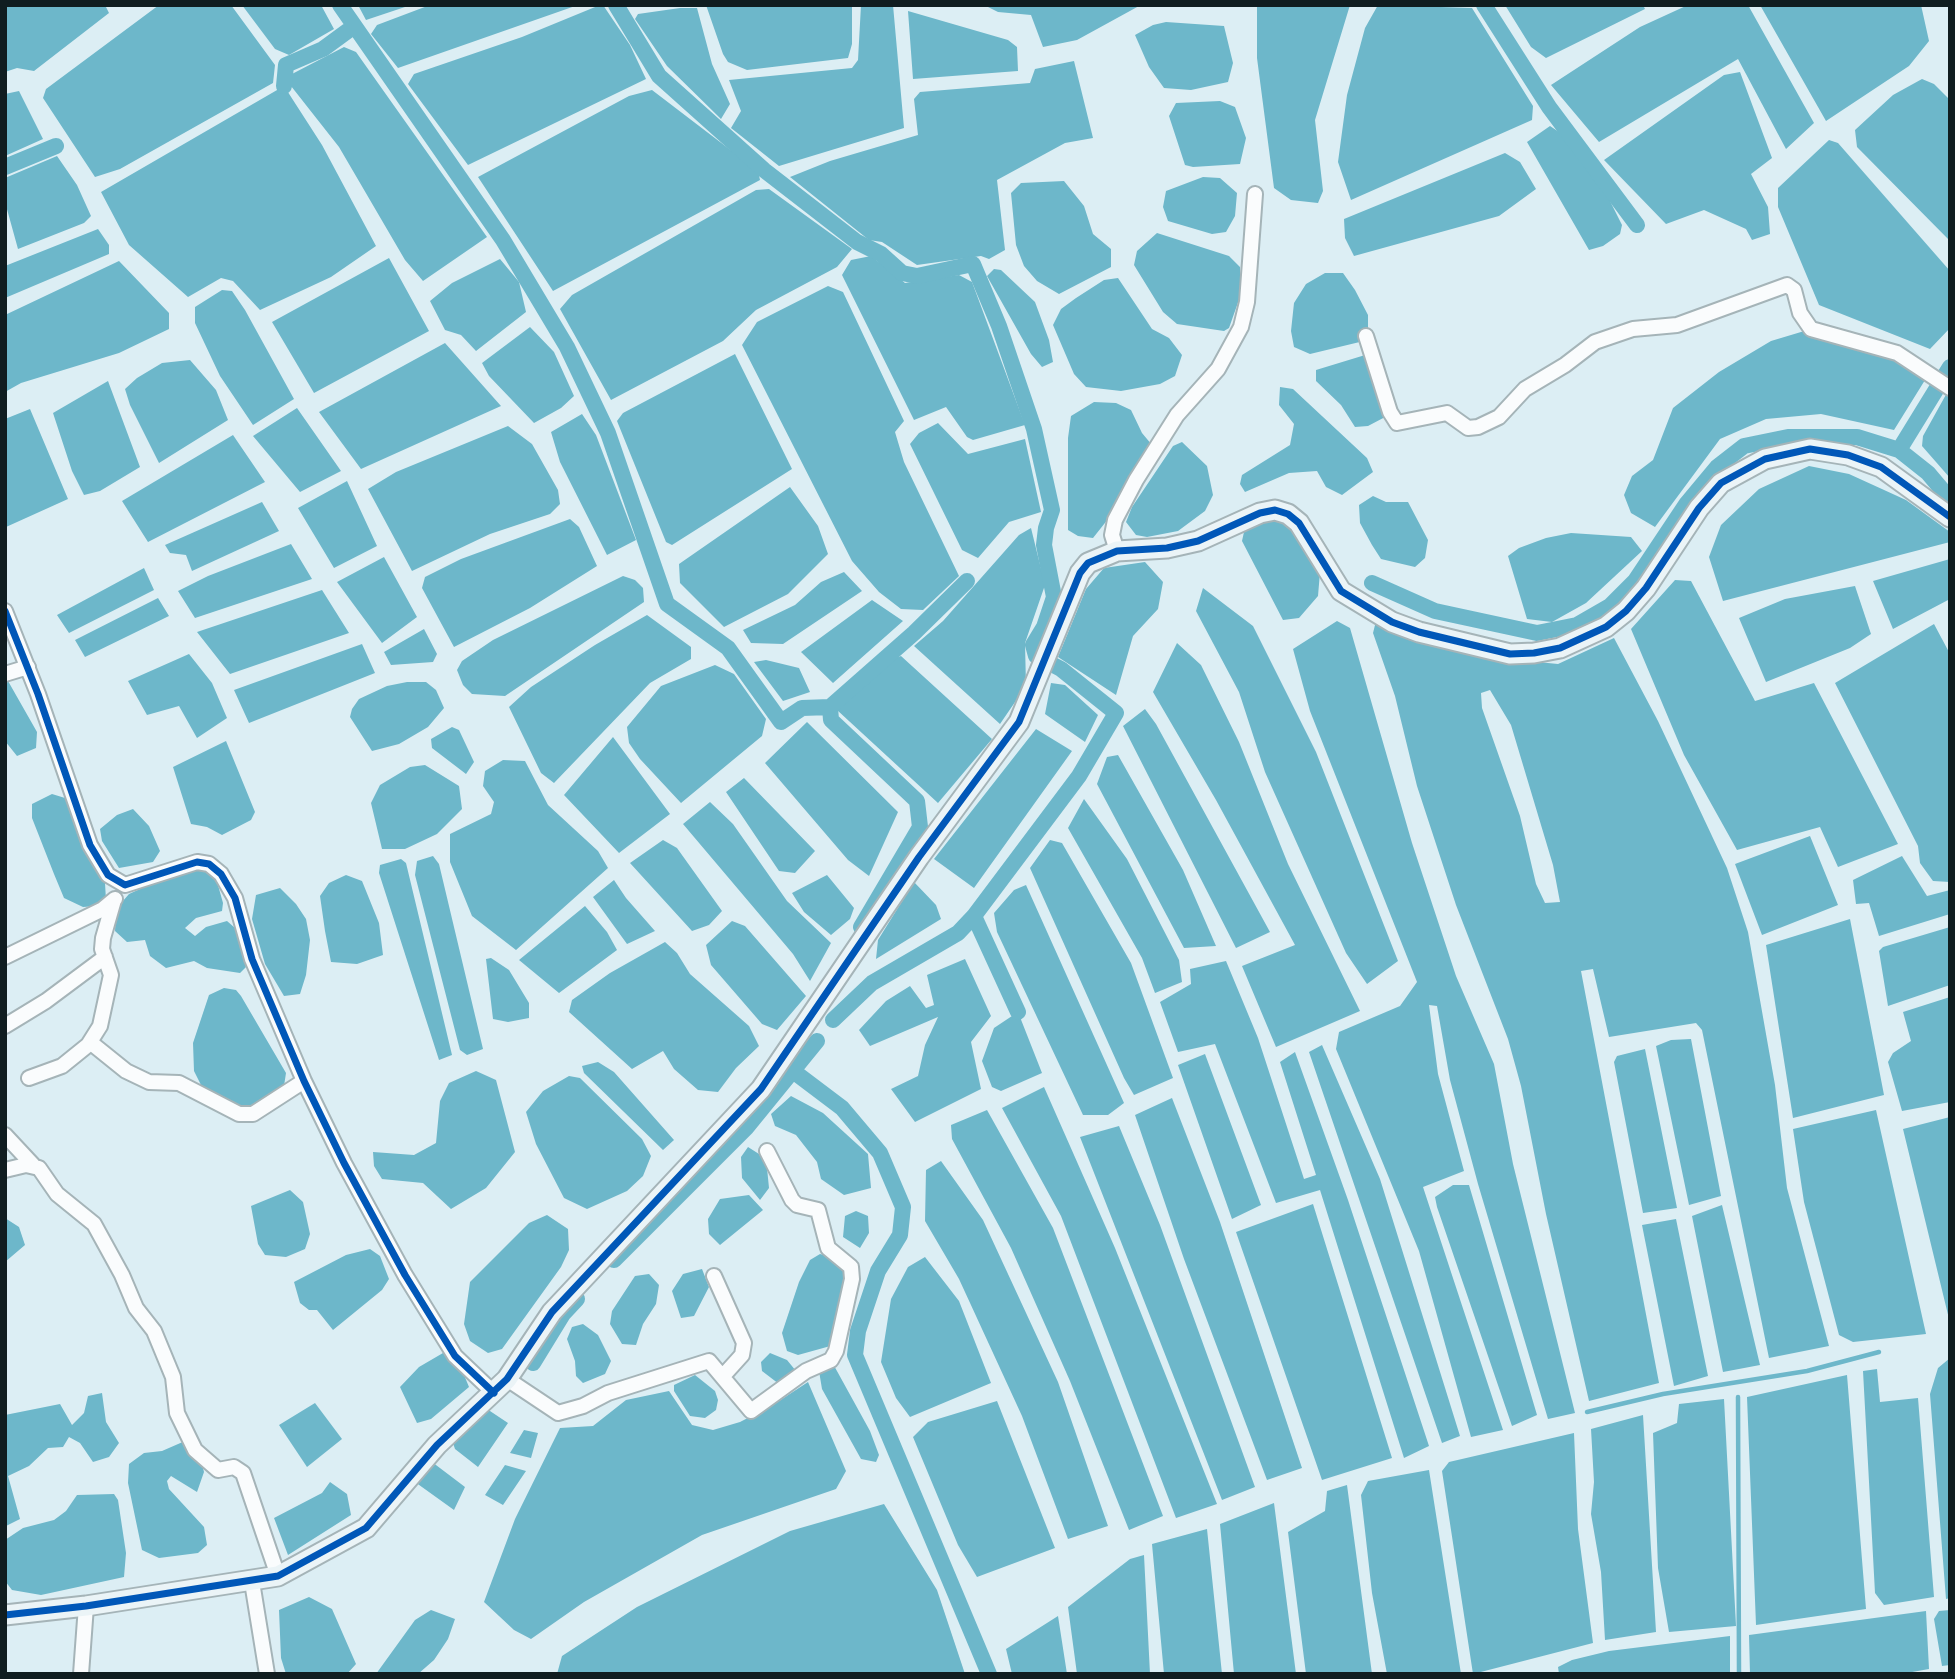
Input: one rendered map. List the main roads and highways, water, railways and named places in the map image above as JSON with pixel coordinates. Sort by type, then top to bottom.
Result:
[{"type":"water","points":[[5,5],[105,5],[109,13],[34,71],[17,68],[5,72]]},
{"type":"water","points":[[159,5],[231,5],[275,65],[273,83],[120,169],[95,177],[43,98],[46,89]]},
{"type":"water","points":[[242,5],[321,5],[334,29],[289,55],[275,49]]},
{"type":"water","points":[[358,5],[411,5],[366,20]]},
{"type":"water","points":[[430,5],[578,5],[398,68],[371,34],[377,25]]},
{"type":"water","points":[[603,5],[630,45],[646,79],[468,165],[408,84],[414,74],[522,37]]},
{"type":"water","points":[[706,5],[852,5],[852,44],[848,58],[747,70],[728,62]]},
{"type":"water","points":[[861,5],[893,5],[904,128],[779,166],[731,128],[741,111],[729,80],[852,68],[858,60]]},
{"type":"water","points":[[984,5],[1139,6],[1077,40],[1043,47],[1031,15],[998,12]]},
{"type":"water","points":[[1257,5],[1350,5],[1315,120],[1323,191],[1318,203],[1291,200],[1274,188],[1257,58]]},
{"type":"water","points":[[1378,5],[1472,8],[1533,106],[1532,120],[1351,200],[1338,162],[1347,95],[1365,28]]},
{"type":"water","points":[[1505,5],[1643,5],[1645,9],[1546,58],[1531,47]]},
{"type":"water","points":[[1688,5],[1748,5],[1814,123],[1786,149],[1738,59],[1599,142],[1551,85],[1640,27]]},
{"type":"water","points":[[1760,5],[1921,5],[1929,41],[1909,66],[1826,121]]},
{"type":"water","points":[[697,8],[712,64],[730,104],[721,119],[667,66],[635,19],[638,14]]},
{"type":"water","points":[[908,11],[1008,40],[1017,47],[1018,71],[913,79]]},
{"type":"water","points":[[1166,22],[1224,26],[1233,63],[1228,82],[1191,90],[1164,88],[1149,67],[1135,35],[1153,25]]},
{"type":"water","points":[[344,47],[356,52],[487,237],[423,281],[405,260],[339,147],[291,86],[292,74]]},
{"type":"water","points":[[1074,61],[1093,138],[1065,143],[997,180],[1005,250],[989,259],[981,256],[917,265],[882,242],[869,240],[790,177],[830,161],[918,135],[914,99],[920,92],[1030,83],[1035,69]]},
{"type":"water","points":[[1740,72],[1772,158],[1751,174],[1768,207],[1770,234],[1752,240],[1746,229],[1704,210],[1666,224],[1604,160],[1724,75]]},
{"type":"water","points":[[1922,79],[1934,84],[1950,100],[1950,241],[1857,147],[1855,130],[1893,95]]},
{"type":"water","points":[[284,86],[322,145],[376,246],[331,277],[260,310],[233,281],[221,278],[188,297],[129,245],[101,192]]},
{"type":"water","points":[[652,90],[758,171],[760,180],[553,291],[478,177],[629,96]]},
{"type":"water","points":[[19,91],[43,139],[5,156],[5,94]]},
{"type":"water","points":[[1220,101],[1235,107],[1246,138],[1240,164],[1193,167],[1185,165],[1169,116],[1176,103]]},
{"type":"water","points":[[1550,126],[1559,132],[1609,199],[1622,225],[1620,234],[1603,246],[1589,250],[1527,142]]},
{"type":"water","points":[[1829,140],[1838,143],[1950,271],[1950,328],[1930,349],[1819,305],[1778,207],[1778,188]]},
{"type":"water","points":[[1505,153],[1520,162],[1536,189],[1499,216],[1354,256],[1345,238],[1344,219]]},
{"type":"water","points":[[57,156],[77,185],[91,216],[84,223],[18,249],[5,202],[5,178]]},
{"type":"water","points":[[1203,177],[1220,178],[1237,193],[1235,216],[1226,232],[1212,234],[1168,221],[1163,207],[1166,191]]},
{"type":"water","points":[[1064,181],[1084,206],[1093,234],[1111,249],[1111,267],[1059,294],[1037,281],[1024,266],[1016,245],[1011,193],[1021,183]]},
{"type":"water","points":[[769,189],[852,249],[837,267],[756,310],[723,341],[611,400],[560,309],[572,295],[756,190]]},
{"type":"water","points":[[98,229],[109,245],[109,254],[5,298],[5,266]]},
{"type":"water","points":[[1157,233],[1229,256],[1240,267],[1241,294],[1229,328],[1224,331],[1177,324],[1163,312],[1134,265],[1137,251]]},
{"type":"water","points":[[871,256],[905,283],[959,275],[972,282],[1025,425],[973,440],[967,437],[946,407],[914,420],[842,275],[851,260]]},
{"type":"water","points":[[389,258],[429,331],[314,393],[272,322]]},
{"type":"water","points":[[500,259],[519,282],[526,312],[476,351],[461,335],[445,330],[430,301],[452,283]]},
{"type":"water","points":[[119,261],[169,313],[169,329],[119,353],[21,383],[5,392],[5,315]]},
{"type":"water","points":[[994,269],[1001,270],[1035,302],[1049,340],[1053,362],[1042,367],[1031,354],[987,276]]},
{"type":"water","points":[[1325,273],[1343,273],[1355,290],[1368,315],[1368,340],[1310,354],[1294,347],[1291,331],[1294,303],[1306,284]]},
{"type":"water","points":[[1118,278],[1152,329],[1169,338],[1182,355],[1175,376],[1160,384],[1121,391],[1086,387],[1074,374],[1053,325],[1061,309],[1076,298],[1104,280]]},
{"type":"water","points":[[828,286],[843,292],[904,421],[895,432],[904,462],[959,576],[923,610],[901,609],[879,592],[852,561],[742,345],[757,322]]},
{"type":"water","points":[[222,290],[232,291],[245,310],[294,399],[253,425],[220,376],[195,323],[195,307]]},
{"type":"water","points":[[530,327],[554,352],[574,396],[561,408],[534,423],[489,376],[482,363]]},
{"type":"water","points":[[1811,329],[1930,372],[1894,430],[1821,414],[1766,419],[1720,439],[1655,527],[1631,513],[1624,495],[1632,476],[1653,460],[1673,408],[1719,372],[1771,341]]},
{"type":"water","points":[[445,343],[501,406],[361,469],[319,412]]},
{"type":"water","points":[[1375,352],[1381,361],[1393,403],[1387,416],[1368,426],[1355,427],[1341,405],[1316,381],[1316,370]]},
{"type":"water","points":[[735,354],[792,469],[672,545],[666,542],[617,421],[623,413]]},
{"type":"water","points":[[190,360],[216,390],[228,420],[159,463],[130,405],[125,389],[137,378],[162,363]]},
{"type":"water","points":[[108,381],[140,467],[100,491],[84,495],[72,471],[53,413]]},
{"type":"water","points":[[1280,387],[1293,389],[1367,458],[1373,472],[1342,495],[1326,487],[1317,471],[1289,473],[1245,492],[1240,484],[1242,475],[1290,445],[1294,424],[1279,405]]},
{"type":"water","points":[[1948,391],[1950,478],[1922,446],[1923,436]]},
{"type":"water","points":[[1094,402],[1116,403],[1131,410],[1142,433],[1152,445],[1127,480],[1116,509],[1093,538],[1078,536],[1068,530],[1068,438],[1071,416]]},
{"type":"water","points":[[297,408],[341,471],[300,492],[253,436]]},
{"type":"water","points":[[30,409],[68,499],[6,527],[5,419]]},
{"type":"water","points":[[582,414],[596,435],[636,540],[607,555],[560,462],[551,432]]},
{"type":"water","points":[[938,423],[968,454],[1025,439],[1041,512],[1009,522],[978,558],[962,550],[910,444],[919,433]]},
{"type":"water","points":[[508,426],[532,444],[558,490],[560,504],[550,514],[490,534],[412,571],[368,489],[396,472]]},
{"type":"water","points":[[233,435],[265,482],[148,542],[122,501]]},
{"type":"water","points":[[1182,442],[1207,466],[1213,495],[1205,511],[1178,531],[1147,537],[1136,535],[1126,522],[1132,507],[1173,446]]},
{"type":"water","points":[[1809,466],[1849,474],[1906,500],[1950,532],[1950,542],[1723,601],[1709,557],[1721,525],[1759,489]]},
{"type":"water","points":[[347,481],[377,546],[334,568],[298,508]]},
{"type":"water","points":[[790,487],[818,526],[828,554],[788,594],[724,627],[680,583],[679,564]]},
{"type":"water","points":[[1373,496],[1386,502],[1408,502],[1428,540],[1425,558],[1415,567],[1381,559],[1372,545],[1360,523],[1359,505]]},
{"type":"water","points":[[262,502],[279,531],[192,571],[186,555],[170,553],[165,545]]},
{"type":"water","points":[[570,519],[579,527],[597,566],[530,608],[454,647],[422,588],[425,577],[461,559]]},
{"type":"water","points":[[1274,519],[1294,526],[1320,572],[1318,596],[1299,618],[1283,620],[1242,541],[1244,532],[1250,525]]},
{"type":"water","points":[[1031,528],[1045,585],[1025,643],[1026,686],[1000,724],[914,646],[943,621],[1019,535]]},
{"type":"water","points":[[1571,533],[1631,537],[1642,551],[1586,603],[1552,622],[1527,619],[1508,556],[1519,548],[1546,538]]},
{"type":"water","points":[[291,544],[312,579],[195,618],[178,591],[208,576]]},
{"type":"water","points":[[384,557],[417,617],[382,643],[337,582]]},
{"type":"water","points":[[1950,559],[1950,599],[1893,629],[1873,581]]},
{"type":"water","points":[[1145,562],[1163,582],[1158,609],[1133,636],[1116,695],[1058,657],[1086,589],[1104,568]]},
{"type":"water","points":[[144,568],[154,590],[69,633],[57,615]]},
{"type":"water","points":[[844,572],[862,591],[783,644],[751,643],[743,630],[795,605],[821,582]]},
{"type":"water","points":[[623,576],[635,580],[643,588],[644,602],[505,696],[472,694],[463,685],[457,670],[462,661],[493,640]]},
{"type":"water","points":[[1675,580],[1691,581],[1755,701],[1814,683],[1898,844],[1838,867],[1820,827],[1737,850],[1684,755],[1631,629]]},
{"type":"water","points":[[1855,586],[1871,634],[1850,648],[1766,682],[1739,618],[1785,599]]},
{"type":"water","points":[[1203,588],[1253,626],[1316,752],[1398,961],[1367,984],[1346,953],[1265,772],[1239,692],[1196,611]]},
{"type":"water","points":[[322,590],[349,633],[230,674],[197,632]]},
{"type":"water","points":[[158,598],[169,616],[85,657],[75,640]]},
{"type":"water","points":[[872,600],[903,621],[833,683],[801,652]]},
{"type":"water","points":[[647,615],[691,647],[691,659],[650,683],[554,783],[541,773],[509,707],[531,687]]},
{"type":"water","points":[[1337,621],[1350,628],[1412,843],[1456,976],[1494,1064],[1513,1164],[1575,1413],[1548,1419],[1450,1080],[1437,1006],[1429,1005],[1438,1074],[1464,1171],[1423,1187],[1503,1430],[1471,1437],[1419,1251],[1336,1049],[1339,1032],[1400,1006],[1417,982],[1310,711],[1293,649]]},
{"type":"water","points":[[1376,621],[1507,659],[1558,664],[1614,638],[1658,721],[1727,868],[1748,932],[1775,1085],[1787,1188],[1829,1346],[1769,1358],[1702,1030],[1696,1023],[1609,1037],[1593,969],[1581,971],[1659,1383],[1589,1401],[1546,1214],[1521,1086],[1508,1039],[1456,905],[1417,786],[1395,696],[1373,633]],"holes":[[[1490,690],[1511,725],[1553,865],[1560,902],[1545,903],[1536,884],[1520,816],[1482,708],[1481,693]]]},
{"type":"water","points":[[1934,624],[1950,654],[1950,882],[1933,881],[1920,863],[1918,846],[1835,683]]},
{"type":"water","points":[[424,629],[437,654],[433,662],[391,665],[384,652]]},
{"type":"water","points":[[1177,643],[1201,665],[1239,742],[1288,864],[1360,1011],[1276,1047],[1242,966],[1295,945],[1153,692]]},
{"type":"water","points":[[362,644],[375,673],[249,723],[234,690]]},
{"type":"water","points":[[189,654],[212,683],[227,718],[197,738],[179,706],[147,715],[128,681]]},
{"type":"water","points":[[901,656],[992,739],[938,803],[837,710],[885,662]]},
{"type":"water","points":[[766,660],[799,668],[810,692],[783,701],[754,662]]},
{"type":"water","points":[[715,665],[734,674],[766,719],[762,736],[681,803],[640,759],[629,743],[627,727],[661,686]]},
{"type":"water","points":[[8,681],[37,732],[36,748],[17,756],[5,741],[5,682]]},
{"type":"water","points":[[426,682],[436,690],[444,708],[428,727],[399,744],[372,751],[350,717],[352,709],[359,699],[387,686]]},
{"type":"water","points":[[1051,683],[1065,685],[1098,715],[1085,742],[1045,714]]},
{"type":"water","points":[[1145,709],[1156,724],[1270,932],[1236,948],[1123,726]]},
{"type":"water","points":[[807,722],[898,812],[869,876],[848,860],[765,763]]},
{"type":"water","points":[[452,727],[459,730],[474,762],[466,774],[432,748],[431,739]]},
{"type":"water","points":[[1036,729],[1072,751],[974,888],[934,859]]},
{"type":"water","points":[[613,737],[670,814],[619,853],[564,795]]},
{"type":"water","points":[[226,741],[255,812],[251,820],[222,835],[207,827],[191,824],[173,767]]},
{"type":"water","points":[[1118,755],[1183,870],[1216,946],[1184,948],[1097,784],[1107,757]]},
{"type":"water","points":[[503,760],[525,761],[548,805],[598,851],[608,868],[516,950],[472,916],[450,862],[450,834],[491,814],[494,802],[483,786],[485,771]]},
{"type":"water","points":[[425,765],[459,786],[462,809],[437,834],[405,849],[382,849],[371,803],[380,785],[410,767]]},
{"type":"water","points":[[744,778],[815,851],[795,873],[779,871],[726,792]]},
{"type":"water","points":[[52,794],[65,798],[105,883],[106,900],[97,906],[83,907],[64,898],[54,874],[32,818],[32,804]]},
{"type":"water","points":[[1084,799],[1127,859],[1179,960],[1182,982],[1155,993],[1142,958],[1068,828]]},
{"type":"water","points":[[710,802],[733,824],[787,901],[831,943],[810,981],[793,954],[683,824]]},
{"type":"water","points":[[133,809],[149,826],[160,851],[153,862],[119,868],[102,841],[100,829],[117,815]]},
{"type":"water","points":[[1810,836],[1838,905],[1762,935],[1735,864]]},
{"type":"water","points":[[663,840],[677,848],[722,911],[709,925],[692,931],[630,863]]},
{"type":"water","points":[[1050,840],[1062,843],[1131,963],[1173,1078],[1134,1095],[1030,868]]},
{"type":"water","points":[[433,856],[439,864],[483,1049],[467,1055],[460,1050],[415,875],[417,861]]},
{"type":"water","points":[[1902,856],[1927,896],[1950,890],[1950,914],[1879,936],[1869,903],[1856,904],[1853,880]]},
{"type":"water","points":[[401,859],[406,863],[452,1055],[439,1060],[379,873],[380,865]]},
{"type":"water","points":[[203,869],[216,878],[223,903],[222,911],[196,918],[185,928],[195,936],[206,927],[227,921],[235,928],[246,967],[240,973],[207,968],[194,961],[166,968],[150,956],[145,940],[127,942],[115,931],[116,909],[129,894],[173,874]]},
{"type":"water","points":[[346,875],[362,881],[379,923],[383,955],[357,964],[331,962],[320,896],[329,883]]},
{"type":"water","points":[[827,875],[854,908],[850,919],[831,935],[804,912],[792,893]]},
{"type":"water","points":[[614,880],[655,931],[627,944],[593,897]]},
{"type":"water","points":[[914,882],[936,905],[941,919],[876,959],[878,940]]},
{"type":"water","points":[[1026,885],[1124,1103],[1108,1115],[1083,1115],[997,932],[994,913],[1014,890]]},
{"type":"water","points":[[280,888],[306,919],[310,940],[306,975],[300,994],[284,996],[265,964],[252,919],[256,895]]},
{"type":"water","points":[[585,906],[607,932],[617,950],[559,993],[519,960]]},
{"type":"water","points":[[1850,919],[1884,1095],[1793,1118],[1766,945]]},
{"type":"water","points":[[732,921],[745,926],[806,996],[777,1030],[762,1024],[711,965],[706,945]]},
{"type":"water","points":[[1950,927],[1950,985],[1888,1006],[1879,951],[1883,947]]},
{"type":"water","points":[[665,942],[677,953],[690,974],[749,1026],[759,1046],[736,1068],[718,1092],[698,1090],[674,1069],[663,1051],[632,1069],[569,1012],[572,1000],[610,973]]},
{"type":"water","points":[[491,958],[509,970],[529,1003],[529,1018],[508,1022],[493,1019],[486,959]]},
{"type":"water","points":[[965,959],[991,1016],[971,1042],[981,1089],[915,1122],[891,1089],[918,1076],[925,1045],[938,1017],[870,1046],[859,1030],[886,1001],[910,986],[926,1008],[934,1005],[927,975]]},
{"type":"water","points":[[1226,961],[1258,1038],[1304,1179],[1316,1175],[1280,1062],[1295,1052],[1348,1200],[1429,1446],[1404,1458],[1320,1190],[1276,1203],[1215,1044],[1178,1052],[1160,1002],[1191,984],[1190,969]]},
{"type":"water","points":[[224,988],[236,990],[241,996],[286,1073],[284,1086],[254,1108],[242,1110],[202,1087],[194,1071],[193,1043],[209,995]]},
{"type":"water","points":[[1950,997],[1950,1102],[1902,1111],[1888,1062],[1893,1053],[1911,1041],[1903,1012]]},
{"type":"water","points":[[1018,1012],[1042,1073],[1001,1091],[992,1087],[982,1061],[994,1028]]},
{"type":"water","points":[[1691,1039],[1721,1196],[1689,1205],[1656,1046],[1671,1040]]},
{"type":"water","points":[[1322,1045],[1380,1179],[1460,1436],[1442,1443],[1309,1052]]},
{"type":"water","points":[[1645,1049],[1677,1208],[1643,1213],[1614,1062],[1617,1056]]},
{"type":"water","points":[[1205,1054],[1261,1205],[1232,1219],[1178,1065]]},
{"type":"water","points":[[598,1062],[614,1072],[674,1140],[663,1150],[584,1073],[582,1066]]},
{"type":"water","points":[[476,1071],[496,1080],[515,1152],[486,1188],[451,1209],[423,1183],[382,1179],[374,1166],[373,1152],[414,1155],[436,1143],[440,1101],[449,1083]]},
{"type":"water","points":[[569,1076],[580,1078],[642,1139],[651,1156],[643,1176],[627,1191],[587,1209],[564,1198],[536,1144],[526,1112],[543,1091]]},
{"type":"water","points":[[1044,1087],[1115,1248],[1217,1504],[1176,1518],[1061,1216],[1002,1108]]},
{"type":"water","points":[[791,1096],[823,1113],[868,1154],[871,1188],[844,1195],[821,1179],[817,1162],[796,1135],[775,1126],[771,1114]]},
{"type":"water","points":[[1172,1098],[1220,1222],[1302,1468],[1267,1480],[1184,1259],[1135,1115]]},
{"type":"water","points":[[987,1110],[1053,1228],[1163,1516],[1129,1530],[1070,1381],[1011,1248],[952,1139],[951,1125]]},
{"type":"water","points":[[1876,1110],[1926,1334],[1853,1342],[1839,1335],[1804,1202],[1793,1129]]},
{"type":"water","points":[[1950,1117],[1950,1323],[1903,1129]]},
{"type":"water","points":[[1119,1126],[1160,1225],[1255,1487],[1222,1500],[1080,1137]]},
{"type":"water","points":[[748,1147],[759,1154],[767,1168],[769,1188],[760,1200],[742,1178],[741,1157]]},
{"type":"water","points":[[941,1161],[983,1220],[1058,1382],[1108,1526],[1068,1539],[1022,1416],[959,1279],[925,1221],[926,1170]]},
{"type":"water","points":[[1453,1185],[1469,1185],[1537,1415],[1512,1426],[1437,1207],[1435,1197]]},
{"type":"water","points":[[290,1190],[303,1202],[310,1234],[305,1249],[286,1257],[265,1255],[258,1244],[251,1206]]},
{"type":"water","points":[[749,1195],[763,1210],[720,1245],[709,1234],[708,1219],[720,1199]]},
{"type":"water","points":[[1313,1204],[1392,1458],[1322,1480],[1236,1232]]},
{"type":"water","points":[[1722,1205],[1760,1365],[1723,1372],[1692,1216]]},
{"type":"water","points":[[856,1211],[868,1216],[869,1233],[860,1248],[843,1237],[845,1216]]},
{"type":"water","points":[[547,1215],[568,1229],[569,1250],[561,1267],[502,1349],[488,1353],[470,1341],[464,1324],[470,1282],[529,1223]]},
{"type":"water","points":[[5,1218],[19,1227],[25,1245],[5,1262]]},
{"type":"water","points":[[1676,1219],[1708,1376],[1674,1386],[1642,1225]]},
{"type":"water","points":[[370,1249],[380,1256],[389,1279],[382,1290],[333,1330],[317,1310],[309,1310],[300,1303],[294,1282],[346,1255]]},
{"type":"water","points":[[820,1254],[836,1258],[847,1271],[834,1345],[798,1355],[787,1351],[782,1333],[799,1282],[810,1260]]},
{"type":"water","points":[[925,1257],[959,1301],[991,1383],[910,1417],[896,1398],[881,1362],[891,1299],[908,1267]]},
{"type":"water","points":[[702,1269],[709,1287],[694,1316],[681,1318],[672,1291],[683,1274]]},
{"type":"water","points":[[649,1274],[659,1285],[656,1304],[643,1324],[636,1345],[622,1344],[610,1324],[612,1311],[635,1276]]},
{"type":"water","points":[[583,1324],[598,1335],[611,1361],[605,1374],[583,1383],[576,1376],[575,1361],[567,1339],[572,1327]]},
{"type":"water","points":[[443,1353],[462,1370],[469,1387],[431,1419],[417,1423],[400,1387],[419,1367]]},
{"type":"water","points":[[770,1353],[787,1360],[796,1371],[779,1384],[762,1371],[761,1362]]},
{"type":"water","points":[[1950,1358],[1950,1598],[1946,1599],[1930,1394],[1938,1368]]},
{"type":"water","points":[[832,1362],[870,1431],[879,1455],[876,1462],[861,1459],[822,1389],[819,1371]]},
{"type":"water","points":[[1877,1369],[1880,1402],[1918,1398],[1934,1597],[1884,1605],[1875,1593],[1863,1371]]},
{"type":"water","points":[[695,1375],[715,1391],[718,1400],[716,1410],[705,1418],[690,1416],[674,1391],[674,1385]]},
{"type":"water","points":[[1847,1375],[1866,1609],[1756,1625],[1747,1397]]},
{"type":"water","points":[[808,1382],[846,1471],[836,1489],[702,1535],[584,1602],[531,1639],[514,1630],[484,1602],[515,1519],[560,1428],[593,1426],[626,1400],[669,1391],[692,1425],[713,1430],[740,1422]]},
{"type":"water","points":[[102,1393],[106,1422],[119,1443],[109,1457],[93,1462],[80,1443],[69,1437],[63,1447],[48,1448],[29,1466],[8,1476],[20,1519],[6,1526],[5,1415],[60,1404],[72,1425],[84,1413],[88,1396]]},
{"type":"water","points":[[1724,1399],[1736,1626],[1669,1632],[1658,1568],[1653,1433],[1677,1423],[1679,1404]]},
{"type":"water","points":[[997,1401],[1055,1548],[977,1577],[958,1545],[913,1437],[928,1422]]},
{"type":"water","points":[[315,1403],[342,1439],[307,1467],[279,1425]]},
{"type":"water","points":[[487,1409],[508,1423],[478,1467],[455,1449],[453,1443]]},
{"type":"water","points":[[1643,1415],[1656,1632],[1605,1640],[1601,1572],[1591,1514],[1594,1482],[1591,1429]]},
{"type":"water","points":[[524,1430],[538,1433],[531,1458],[510,1453]]},
{"type":"water","points":[[1574,1433],[1578,1529],[1593,1643],[1473,1674],[1442,1471],[1449,1462]]},
{"type":"water","points":[[185,1441],[200,1456],[204,1472],[197,1492],[171,1476],[167,1481],[169,1489],[204,1527],[207,1545],[198,1553],[159,1558],[142,1550],[128,1483],[129,1464],[144,1453],[162,1451]]},
{"type":"water","points":[[432,1462],[465,1487],[454,1510],[415,1482]]},
{"type":"water","points":[[505,1465],[526,1471],[503,1505],[485,1495]]},
{"type":"water","points":[[1429,1470],[1461,1674],[1387,1674],[1372,1593],[1361,1495],[1368,1481]]},
{"type":"water","points":[[330,1482],[347,1494],[351,1515],[288,1555],[274,1518],[322,1493]]},
{"type":"water","points":[[1347,1485],[1372,1674],[1306,1674],[1288,1532],[1325,1511],[1327,1491]]},
{"type":"water","points":[[114,1494],[118,1500],[126,1553],[124,1577],[41,1595],[12,1590],[5,1581],[5,1540],[23,1528],[54,1520],[66,1511],[77,1495]]},
{"type":"water","points":[[1274,1503],[1296,1674],[1234,1674],[1220,1524]]},
{"type":"water","points":[[884,1504],[937,1590],[965,1674],[557,1674],[562,1656],[637,1607],[790,1531]]},
{"type":"water","points":[[1207,1529],[1222,1674],[1164,1674],[1152,1544]]},
{"type":"water","points":[[1144,1555],[1150,1674],[1077,1674],[1068,1607],[1130,1559]]},
{"type":"water","points":[[309,1597],[332,1609],[356,1664],[347,1674],[286,1674],[281,1658],[279,1610]]},
{"type":"water","points":[[431,1610],[455,1619],[448,1639],[434,1660],[418,1674],[376,1674],[415,1620]]},
{"type":"water","points":[[1950,1610],[1950,1665],[1942,1666],[1934,1619],[1939,1611]]},
{"type":"water","points":[[1926,1611],[1929,1669],[1901,1674],[1750,1674],[1749,1635]]},
{"type":"water","points":[[1058,1616],[1067,1674],[1012,1674],[1006,1649]]},
{"type":"water","points":[[1730,1636],[1730,1674],[1559,1674],[1558,1667],[1572,1660],[1609,1651]]},
{"type":"waterway","points":[[340,5],[503,240],[567,347],[608,433],[667,604],[728,648],[781,722],[802,708],[830,707],[914,633],[967,581]]},
{"type":"waterway","points":[[616,5],[659,76],[764,170],[857,242],[881,254],[902,273],[917,276],[973,264],[999,326],[1034,429],[1052,510],[1044,545],[1054,597],[1044,627],[1033,645],[1036,656],[1061,669],[1116,713],[1079,776],[974,916],[958,933],[872,983],[833,1020]]},
{"type":"waterway","points":[[1484,5],[1549,107],[1637,225]]},
{"type":"waterway","points":[[284,86],[286,65],[323,49],[353,27]]},
{"type":"waterway","points":[[5,167],[56,146]]},
{"type":"waterway","points":[[1899,450],[1950,367]]},
{"type":"waterway","points":[[1372,583],[1435,611],[1537,633],[1577,625],[1610,606],[1635,581],[1687,503],[1717,467],[1744,446],[1788,437],[1857,437],[1899,450],[1928,473],[1950,499]]},
{"type":"waterway","points":[[830,707],[831,720],[917,801],[920,827],[861,927]]},
{"type":"waterway","points":[[974,916],[1018,1012]]},
{"type":"waterway","points":[[614,1260],[747,1127],[817,1041]]},
{"type":"waterway","points":[[793,1071],[842,1108],[880,1153],[903,1207],[900,1235],[878,1271],[858,1331],[855,1355],[989,1674]]},
{"type":"waterway","points":[[533,1363],[563,1314],[577,1299]]},
{"type":"waterway","points":[[1587,1412],[1663,1394],[1807,1371],[1879,1352]]},
{"type":"waterway","points":[[1738,1397],[1739,1674]]}]
